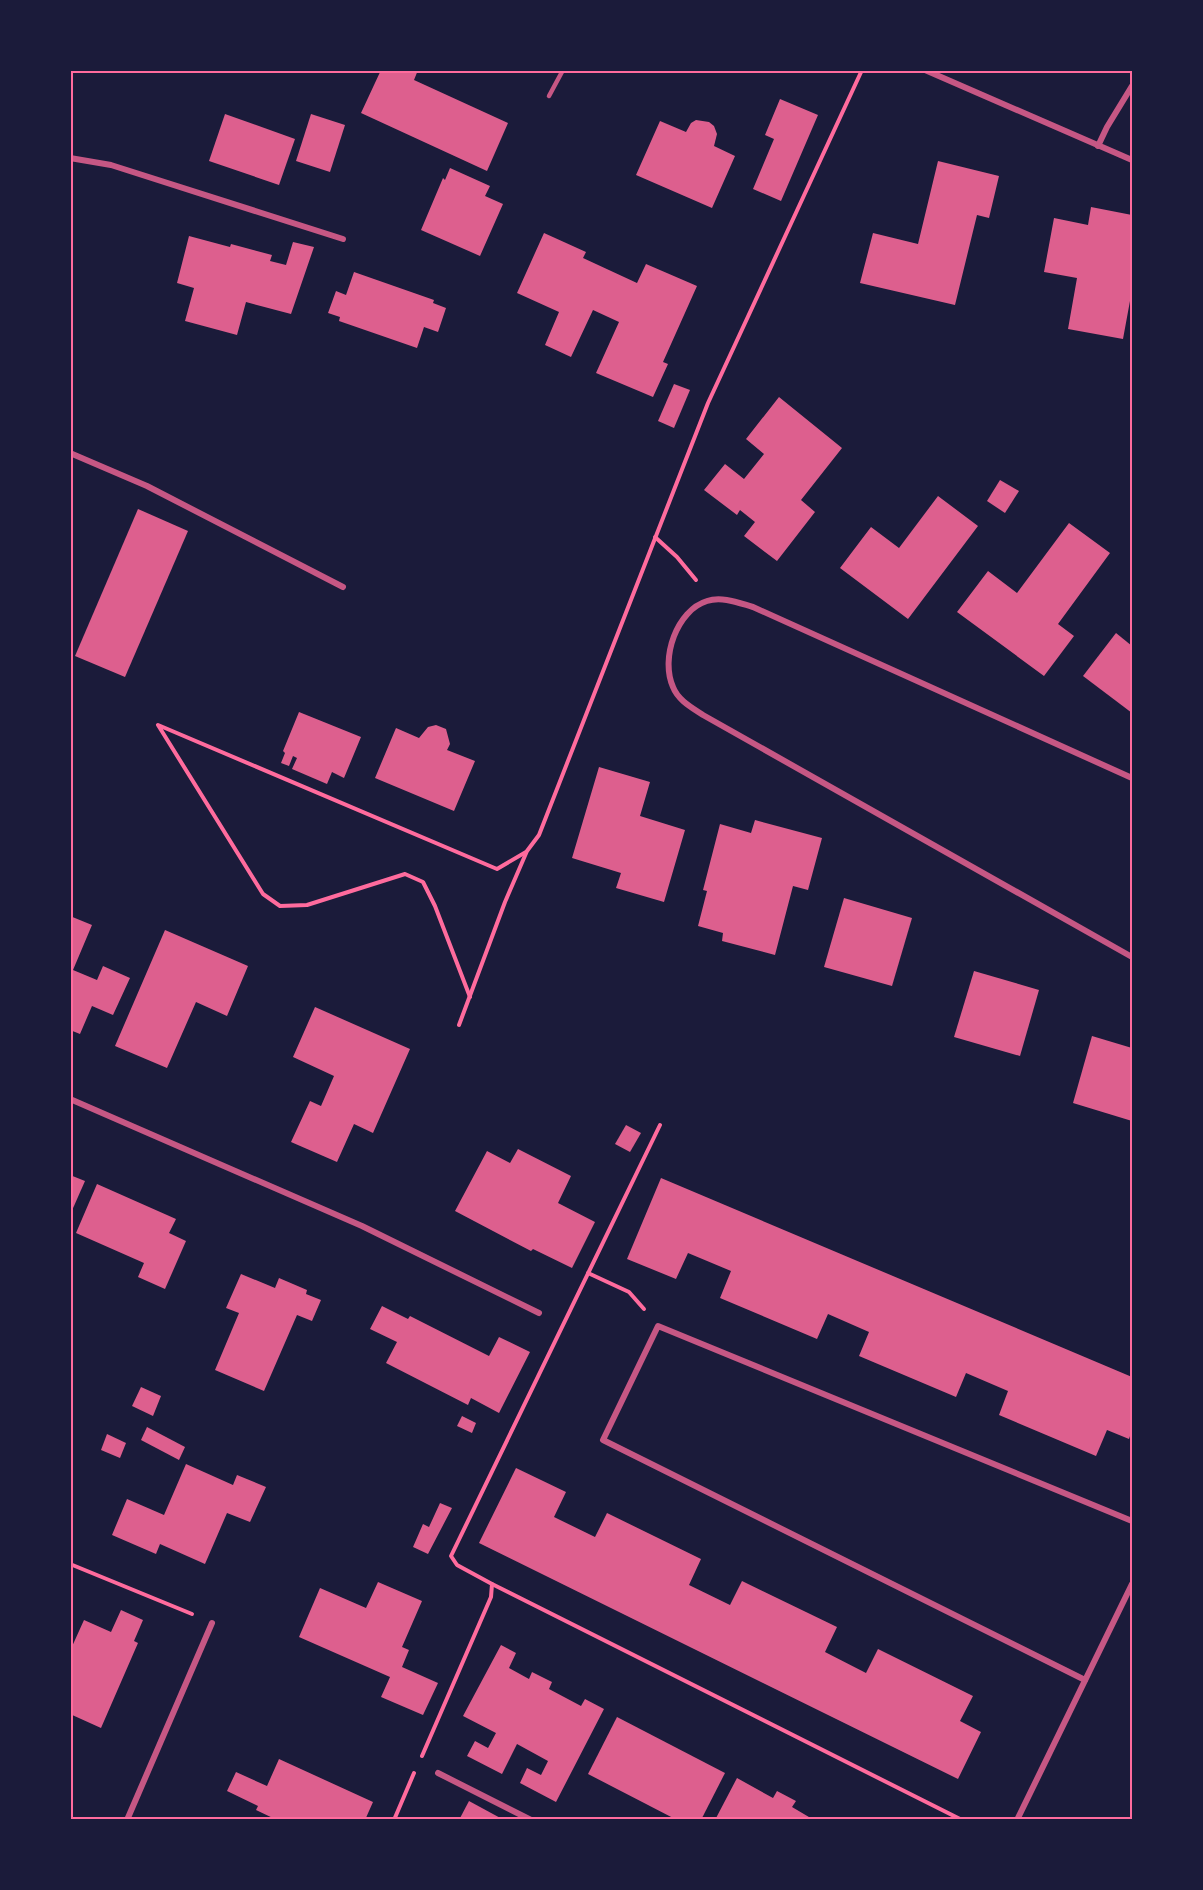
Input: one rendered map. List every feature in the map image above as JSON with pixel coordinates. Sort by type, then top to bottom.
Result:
[{"type":"street","points":[[925,70],[1132,160]]},
{"type":"street","points":[[1098,146],[1132,86]]},
{"type":"street","points":[[70,158],[111,165],[343,239]]},
{"type":"street","points":[[70,453],[147,486],[343,587]]},
{"type":"street","points":[[1132,778],[753,607],[729,600],[710,600],[692,607],[681,622],[668,654],[668,673],[673,688],[683,702],[1132,957]]},
{"type":"street","points":[[70,1099],[362,1226],[539,1313]]},
{"type":"street","points":[[1084,1680],[603,1440],[658,1326],[1132,1521]]},
{"type":"street","points":[[1017,1820],[1132,1584]]},
{"type":"street","points":[[127,1820],[212,1623]]},
{"type":"street","points":[[438,1773],[531,1820]]},
{"type":"lane","points":[[549,96],[563,70]]},
{"type":"path","points":[[459,1024],[526,851],[539,835],[708,403],[862,70]]},
{"type":"path","points":[[656,537],[677,557],[710,600]]},
{"type":"path","points":[[470,997],[435,906],[423,882],[405,874],[307,905],[280,906],[263,894],[158,725],[497,869],[526,851]]},
{"type":"path","points":[[660,1125],[451,1556],[457,1565],[492,1584],[963,1820]]},
{"type":"path","points":[[588,1273],[629,1292],[658,1326]]},
{"type":"path","points":[[70,1564],[212,1623]]},
{"type":"path","points":[[419,1762],[491,1597],[492,1584]]},
{"type":"path","points":[[394,1820],[414,1772]]},
{"type":"building","points":[[381,70],[418,70],[414,80],[508,123],[487,171],[361,113]]},
{"type":"building","points":[[780,99],[818,115],[781,201],[753,189],[774,139],[765,135]]},
{"type":"building","points":[[225,114],[295,139],[279,185],[209,161]]},
{"type":"building","points":[[311,114],[345,125],[330,172],[296,161]]},
{"type":"building","points":[[696,120],[709,122],[714,126],[717,134],[714,146],[735,156],[712,208],[636,175],[660,121],[686,132],[691,123]]},
{"type":"building","points":[[938,161],[999,176],[989,218],[977,215],[955,305],[860,283],[873,233],[918,244]]},
{"type":"building","points":[[450,168],[490,186],[485,196],[503,204],[480,256],[421,230],[443,178],[445,180]]},
{"type":"building","points":[[1091,207],[1132,215],[1132,290],[1123,339],[1068,329],[1077,278],[1044,272],[1054,218],[1088,225]]},
{"type":"building","points":[[544,233],[586,252],[583,258],[637,283],[646,264],[697,286],[663,362],[668,364],[653,397],[596,373],[619,322],[593,310],[571,357],[545,345],[559,312],[517,293]]},
{"type":"building","points":[[189,236],[272,255],[270,261],[286,265],[293,242],[314,247],[291,314],[246,302],[237,335],[185,321],[194,288],[177,283]]},
{"type":"building","points":[[354,272],[434,300],[433,303],[446,308],[438,332],[424,327],[417,348],[339,321],[340,317],[328,313],[336,291],[346,295]]},
{"type":"building","points":[[674,384],[690,390],[674,428],[658,421]]},
{"type":"building","points":[[779,397],[842,448],[801,500],[815,512],[777,561],[744,536],[755,522],[740,510],[737,515],[704,490],[725,464],[744,479],[764,454],[746,439]]},
{"type":"building","points":[[1000,480],[1019,491],[1005,513],[987,501]]},
{"type":"building","points":[[938,496],[978,526],[908,619],[840,568],[871,527],[899,548]]},
{"type":"building","points":[[138,509],[188,531],[125,677],[75,656]]},
{"type":"building","points":[[1069,523],[1110,553],[1058,624],[1074,636],[1044,676],[957,612],[988,571],[1017,593]]},
{"type":"building","points":[[1116,633],[1132,646],[1132,713],[1083,676]]},
{"type":"building","points":[[299,712],[361,737],[344,778],[332,772],[327,784],[292,769],[297,758],[293,756],[289,766],[281,763],[285,753],[283,751]]},
{"type":"building","points":[[436,725],[446,729],[450,744],[447,750],[475,761],[454,811],[375,778],[396,728],[419,738],[428,727]]},
{"type":"building","points":[[599,767],[650,782],[640,816],[685,830],[664,902],[616,888],[621,873],[572,858]]},
{"type":"building","points":[[755,820],[822,838],[808,890],[793,886],[775,955],[722,941],[723,933],[698,926],[707,891],[703,890],[720,824],[751,833]]},
{"type":"building","points":[[844,898],[912,918],[892,986],[824,967]]},
{"type":"building","points":[[70,916],[92,925],[73,970],[97,980],[103,966],[130,978],[113,1015],[92,1006],[80,1034],[70,1030]]},
{"type":"building","points":[[165,930],[248,966],[227,1016],[196,1002],[167,1068],[115,1046]]},
{"type":"building","points":[[974,971],[1039,990],[1020,1056],[954,1037]]},
{"type":"building","points":[[315,1007],[410,1049],[373,1133],[354,1124],[337,1162],[291,1142],[310,1101],[321,1106],[334,1076],[293,1057]]},
{"type":"building","points":[[1092,1036],[1132,1048],[1132,1121],[1073,1103]]},
{"type":"building","points":[[626,1125],[641,1133],[630,1152],[615,1144]]},
{"type":"building","points":[[518,1149],[571,1176],[558,1203],[595,1222],[572,1268],[533,1249],[531,1251],[455,1211],[487,1151],[510,1163]]},
{"type":"building","points":[[70,1175],[85,1181],[70,1215]]},
{"type":"building","points":[[661,1178],[1132,1377],[1132,1430],[1129,1439],[1107,1430],[1096,1456],[999,1415],[1008,1391],[966,1373],[956,1397],[859,1356],[869,1332],[828,1314],[817,1339],[720,1298],[731,1271],[688,1253],[676,1279],[627,1259]]},
{"type":"building","points":[[97,1184],[176,1219],[169,1233],[186,1241],[165,1289],[138,1277],[144,1263],[76,1233]]},
{"type":"building","points":[[241,1274],[275,1288],[279,1278],[307,1290],[306,1294],[321,1300],[312,1321],[297,1315],[264,1391],[215,1370],[239,1313],[226,1308]]},
{"type":"building","points":[[382,1306],[408,1319],[410,1316],[489,1356],[499,1337],[530,1352],[499,1413],[471,1398],[468,1405],[386,1363],[397,1342],[370,1329]]},
{"type":"building","points":[[141,1387],[161,1396],[153,1416],[132,1406]]},
{"type":"building","points":[[462,1416],[476,1423],[472,1433],[457,1426]]},
{"type":"building","points":[[147,1427],[185,1447],[179,1460],[141,1440]]},
{"type":"building","points":[[107,1434],[126,1443],[120,1458],[101,1450]]},
{"type":"building","points":[[186,1464],[233,1485],[237,1475],[266,1487],[250,1522],[227,1513],[205,1564],[160,1544],[156,1554],[112,1535],[127,1499],[164,1515]]},
{"type":"building","points":[[516,1468],[566,1492],[554,1517],[595,1537],[607,1513],[701,1559],[689,1585],[730,1605],[742,1581],[837,1627],[825,1652],[866,1673],[878,1649],[973,1696],[960,1721],[981,1732],[958,1779],[479,1543]]},
{"type":"building","points":[[440,1503],[452,1508],[428,1554],[413,1547],[423,1524],[429,1527]]},
{"type":"building","points":[[378,1582],[422,1601],[402,1647],[409,1650],[402,1667],[438,1683],[423,1715],[381,1697],[390,1677],[299,1637],[320,1588],[366,1608]]},
{"type":"building","points":[[121,1610],[143,1620],[134,1641],[138,1643],[101,1728],[70,1714],[70,1651],[84,1620],[111,1632]]},
{"type":"building","points":[[501,1645],[516,1653],[509,1668],[529,1679],[532,1672],[552,1682],[549,1689],[581,1706],[585,1699],[604,1709],[556,1802],[520,1783],[527,1768],[541,1775],[548,1761],[517,1744],[502,1774],[467,1756],[475,1741],[488,1748],[496,1733],[463,1716]]},
{"type":"building","points":[[617,1717],[725,1773],[701,1820],[677,1820],[588,1774]]},
{"type":"building","points":[[279,1759],[373,1802],[365,1820],[277,1820],[256,1810],[258,1806],[227,1791],[236,1772],[267,1786]]},
{"type":"building","points":[[737,1778],[773,1798],[777,1791],[796,1801],[792,1807],[814,1820],[715,1820]]},
{"type":"building","points":[[469,1801],[504,1820],[459,1820]]}]
